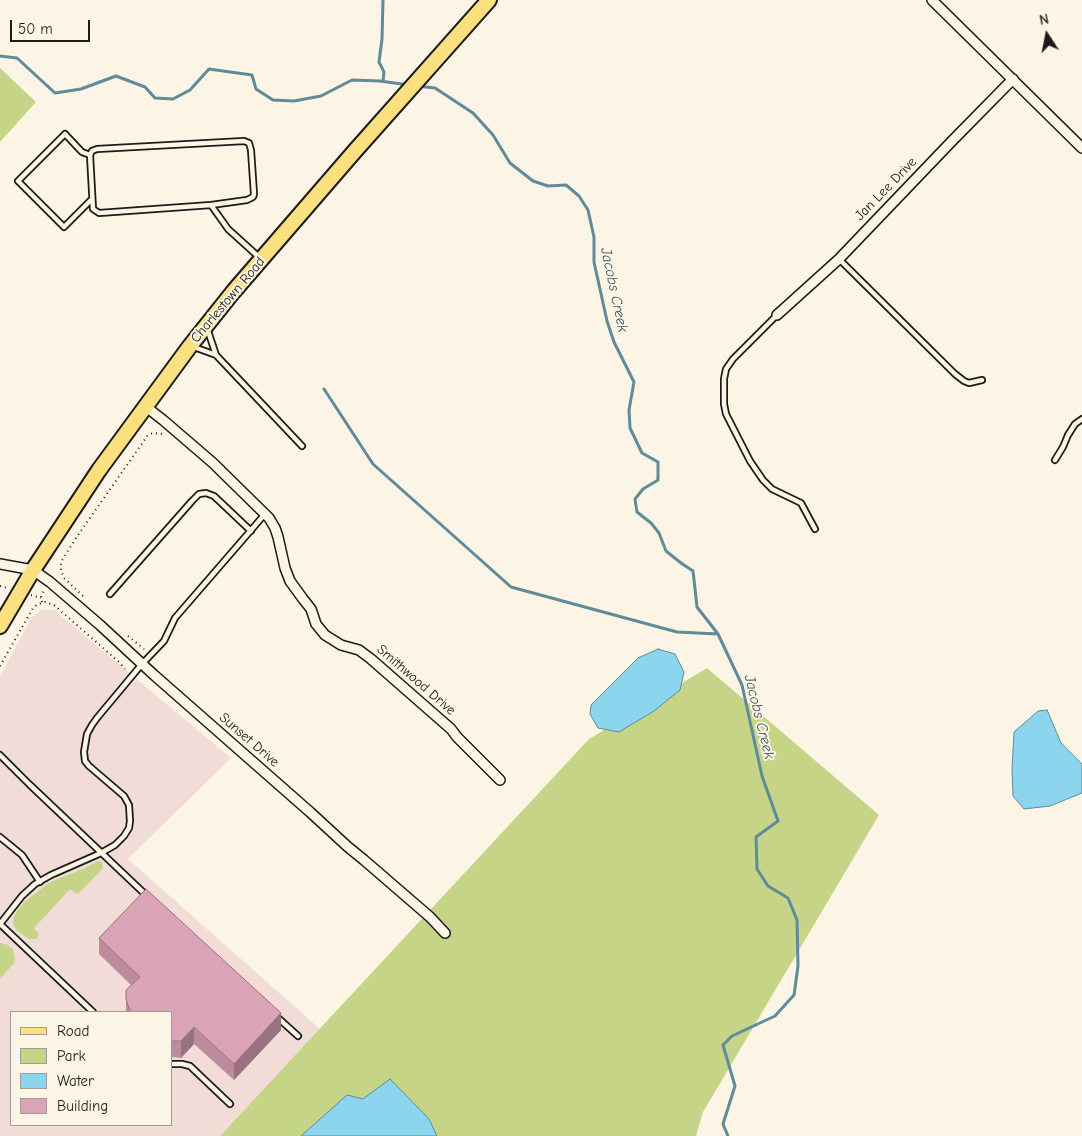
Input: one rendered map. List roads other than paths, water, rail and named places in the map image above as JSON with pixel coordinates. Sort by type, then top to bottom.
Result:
[{"type":"main road","name":"Charlestown Road","points":[[0,626],[33,570],[99,470],[190,346],[261,259],[489,0]]},
{"type":"street","points":[[932,0],[1082,148]]},
{"type":"street","name":"Jan Lee Drive","points":[[777,315],[839,259],[1013,80]]},
{"type":"street","name":"Smithwood Drive","points":[[146,406],[213,463],[269,518],[275,528],[290,581],[311,609],[316,624],[324,635],[341,645],[359,650],[371,658],[451,730],[500,780]]},
{"type":"street","points":[[0,564],[33,570]]},
{"type":"street","name":"Sunset Drive","points":[[33,570],[50,582],[100,625],[348,847],[430,917],[445,933]]},
{"type":"lane","points":[[90,155],[82,152],[65,134],[18,181],[64,227],[92,199]]},
{"type":"lane","points":[[244,141],[248,143],[251,150],[254,194],[247,200],[211,205],[99,213],[93,209],[92,199],[90,155],[97,149],[244,141]]},
{"type":"lane","points":[[211,205],[228,229],[261,259]]},
{"type":"lane","points":[[839,259],[955,374],[970,383],[982,380]]},
{"type":"lane","points":[[777,315],[732,359],[726,369],[724,404],[726,414],[762,480],[772,489],[801,503],[815,529]]},
{"type":"lane","points":[[206,326],[216,355],[302,446]]},
{"type":"lane","points":[[190,346],[216,355]]},
{"type":"lane","points":[[1054,460],[1075,424],[1082,419]]},
{"type":"lane","points":[[110,594],[199,494],[206,493],[214,496],[251,530]]},
{"type":"lane","points":[[92,1011],[0,924],[22,896],[35,884],[115,845],[124,836],[129,828],[130,821],[128,805],[124,796],[89,766],[85,760],[84,752],[87,734],[92,725],[142,664],[166,638],[176,618],[265,514]]},
{"type":"lane","points":[[0,755],[150,898]]},
{"type":"lane","points":[[0,836],[22,855],[40,882]]},
{"type":"lane","points":[[276,1016],[298,1036]]},
{"type":"lane","points":[[172,1064],[190,1066],[230,1104]]},
{"type":"water","points":[[658,649],[675,654],[684,672],[680,690],[654,711],[619,732],[598,728],[590,714],[591,705],[638,658]]},
{"type":"water","points":[[1047,710],[1061,743],[1082,764],[1082,793],[1050,806],[1024,809],[1013,796],[1014,732],[1038,711]]},
{"type":"water","points":[[390,1079],[429,1119],[437,1136],[301,1136],[347,1095],[363,1099]]},
{"type":"waterway","points":[[383,0],[382,39],[379,62],[384,72],[383,81]]},
{"type":"waterway","name":"Jacobs Creek","points":[[0,56],[17,58],[55,93],[81,89],[116,76],[145,87],[155,98],[173,99],[190,90],[209,69],[252,75],[256,89],[273,100],[294,101],[321,96],[352,80],[409,85]]},
{"type":"waterway","name":"Jacobs Creek","points":[[417,86],[435,88],[473,113],[493,135],[510,163],[533,181],[548,186],[566,185],[579,196],[588,210],[594,237],[594,262],[607,321],[614,342],[634,382],[629,410],[630,428],[642,453],[658,462],[658,480],[643,489],[635,499],[637,512],[651,523],[659,533],[666,551],[693,571],[697,607],[718,634],[742,685],[762,776],[778,821],[756,837],[757,869],[768,886],[788,898],[797,920],[798,966],[794,995],[775,1016],[732,1036],[723,1045],[735,1086],[723,1124],[728,1136]]},
{"type":"waterway","points":[[324,389],[373,464],[511,587],[677,632],[718,634]]}]
